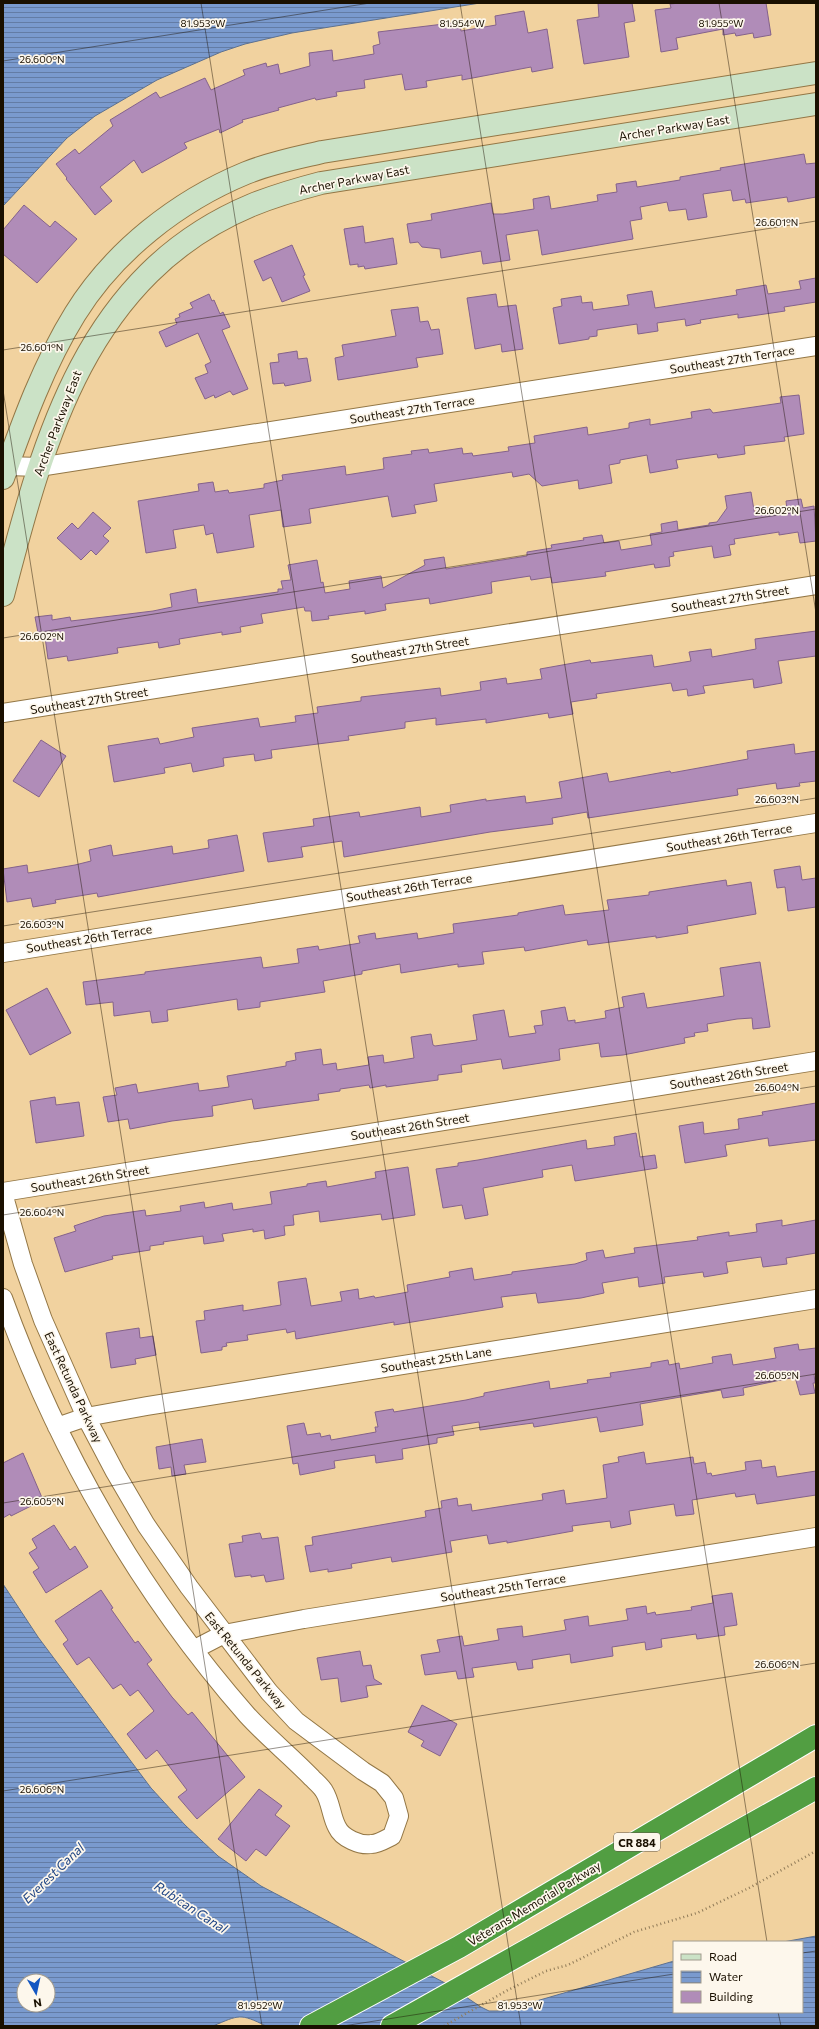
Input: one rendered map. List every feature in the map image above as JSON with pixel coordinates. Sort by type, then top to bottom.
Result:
[{"type":"highway","name":"Veterans Memorial Parkway","points":[[311,2026],[459,1947],[816,1736]]},
{"type":"highway","points":[[392,2026],[816,1788]]},
{"type":"street","points":[[5,472],[23,422],[62,338],[75,314],[101,279],[135,244],[157,225],[205,193],[245,174],[288,160],[337,149],[816,73]]},
{"type":"street","name":"Archer Parkway East","points":[[3,595],[20,530],[39,467],[74,377],[98,334],[128,294],[164,259],[205,229],[241,210],[300,189],[350,177],[816,104]]},
{"type":"street","name":"Southeast 27th Terrace","points":[[5,472],[816,346]]},
{"type":"street","name":"Southeast 27th Street","points":[[3,713],[816,585]]},
{"type":"street","name":"Southeast 26th Terrace","points":[[3,953],[816,823]]},
{"type":"street","name":"Southeast 26th Street","points":[[3,1192],[816,1061]]},
{"type":"street","name":"East Retunda Parkway","points":[[3,1192],[23,1264],[43,1320],[86,1417],[114,1472],[146,1525],[224,1634],[269,1692],[296,1721],[363,1771],[382,1783],[394,1798],[398,1816],[392,1836],[372,1845],[352,1842],[337,1828],[331,1807],[323,1790],[248,1716],[195,1649],[120,1542],[87,1486],[39,1388],[3,1298]]},
{"type":"street","name":"Southeast 25th Lane","points":[[57,1427],[86,1417],[816,1299]]},
{"type":"street","name":"Southeast 25th Terrace","points":[[195,1649],[224,1634],[304,1619],[816,1537]]},
{"type":"path","points":[[444,2026],[508,1990],[546,1971],[568,1965],[634,1932],[698,1913],[717,1905],[816,1851]]},
{"type":"water","points":[[3,3],[480,3],[292,33],[245,44],[221,52],[157,80],[95,116],[67,138],[3,206]]},
{"type":"water","points":[[3,1584],[38,1637],[151,1788],[185,1825],[218,1856],[261,1886],[445,1983],[489,2011],[502,2011],[673,1961],[673,2013],[803,2013],[803,1941],[788,1941],[816,1936],[816,2026],[266,2026],[245,2017],[229,2020],[213,2026],[3,2026]]},
{"type":"building","points":[[598,3],[632,3],[635,21],[624,23],[629,57],[584,64],[577,20],[599,17]]},
{"type":"building","points":[[766,3],[771,35],[754,38],[753,33],[736,36],[735,33],[723,35],[723,29],[676,38],[678,49],[661,52],[655,10],[671,8],[670,4]]},
{"type":"building","points":[[524,11],[528,33],[547,29],[553,68],[532,72],[531,67],[462,80],[462,75],[426,81],[427,87],[405,90],[402,74],[364,80],[365,88],[336,92],[337,96],[316,100],[315,98],[278,108],[279,110],[242,120],[243,122],[220,133],[219,129],[184,143],[187,148],[142,173],[134,160],[100,187],[112,201],[95,215],[56,164],[75,149],[79,154],[113,126],[110,120],[156,92],[160,98],[205,78],[211,90],[245,75],[243,70],[266,63],[267,67],[278,64],[280,74],[310,66],[309,53],[332,50],[333,61],[374,54],[373,46],[380,44],[378,32],[460,22],[461,31],[496,25],[495,16]]},
{"type":"building","points":[[804,154],[806,164],[816,163],[816,197],[788,202],[787,197],[746,203],[745,199],[733,201],[731,190],[703,194],[707,217],[688,220],[686,209],[669,211],[667,202],[640,207],[642,219],[630,221],[633,239],[542,255],[538,230],[506,235],[510,260],[483,264],[481,251],[441,258],[440,249],[422,247],[418,242],[410,243],[407,224],[432,220],[431,214],[491,203],[493,214],[503,214],[534,209],[533,199],[549,196],[551,209],[598,201],[597,195],[617,192],[616,184],[636,181],[637,187],[680,180],[680,177],[721,170],[720,168]]},
{"type":"building","points":[[24,205],[50,227],[55,221],[77,239],[37,283],[3,254],[3,230]]},
{"type":"building","points":[[363,226],[365,243],[393,238],[397,264],[365,269],[364,266],[358,267],[358,264],[350,265],[344,229]]},
{"type":"building","points":[[292,245],[310,291],[282,302],[271,277],[263,281],[254,261]]},
{"type":"building","points":[[816,278],[816,302],[784,307],[785,311],[738,318],[738,314],[700,320],[701,323],[686,326],[685,319],[657,323],[658,331],[638,334],[637,324],[597,330],[597,336],[589,337],[589,339],[559,344],[553,308],[562,306],[561,299],[581,296],[582,303],[592,302],[593,310],[629,305],[627,295],[652,291],[655,308],[737,295],[736,290],[766,285],[768,294],[801,289],[799,281]]},
{"type":"building","points":[[209,294],[212,301],[214,300],[220,314],[223,312],[230,327],[222,330],[248,389],[233,395],[230,391],[215,398],[214,395],[205,399],[195,378],[208,373],[205,365],[211,362],[198,333],[166,347],[159,332],[177,324],[175,319],[180,317],[179,314],[193,308],[190,303]]},
{"type":"building","points":[[496,294],[498,307],[516,305],[523,349],[502,352],[501,344],[475,349],[467,298]]},
{"type":"building","points":[[418,307],[420,322],[428,321],[431,330],[439,329],[443,354],[416,358],[418,367],[338,380],[335,358],[344,356],[342,345],[396,336],[391,310]]},
{"type":"building","points":[[297,351],[298,359],[307,358],[311,381],[285,386],[284,383],[273,384],[270,363],[279,362],[278,354]]},
{"type":"building","points":[[799,395],[804,434],[784,437],[785,441],[744,446],[745,454],[718,458],[717,454],[676,460],[678,468],[650,473],[647,455],[620,460],[620,463],[609,465],[612,483],[579,489],[578,480],[542,486],[529,474],[513,477],[512,472],[434,484],[437,501],[414,505],[416,513],[392,517],[388,496],[309,509],[311,523],[283,527],[281,510],[249,515],[254,547],[217,553],[213,533],[206,535],[204,525],[173,530],[176,548],[146,553],[138,501],[199,491],[198,484],[213,482],[215,492],[228,490],[229,493],[264,488],[264,484],[283,480],[282,475],[345,466],[346,475],[384,469],[383,458],[412,454],[411,451],[428,449],[429,453],[462,448],[463,454],[472,453],[473,456],[509,451],[508,447],[535,443],[534,436],[587,427],[588,435],[629,428],[629,423],[650,419],[650,425],[692,418],[691,412],[710,409],[713,413],[781,403],[780,397]]},
{"type":"building","points":[[751,492],[755,516],[787,510],[786,501],[801,499],[803,508],[814,506],[816,541],[800,543],[798,532],[779,535],[779,532],[734,539],[735,544],[729,545],[731,555],[714,558],[712,546],[673,552],[674,556],[669,557],[670,566],[655,568],[654,564],[605,572],[606,576],[552,583],[551,577],[531,580],[530,576],[491,582],[492,593],[430,604],[429,598],[385,604],[386,610],[365,614],[365,611],[328,616],[329,619],[312,621],[311,611],[305,611],[304,607],[261,614],[263,623],[240,627],[241,632],[222,635],[222,632],[179,639],[180,644],[159,648],[158,642],[117,648],[118,653],[68,661],[67,656],[48,659],[45,637],[39,638],[35,617],[52,615],[52,620],[70,617],[71,621],[153,611],[172,607],[170,594],[196,589],[198,603],[278,592],[278,589],[283,589],[281,581],[291,580],[288,565],[317,560],[321,583],[323,582],[325,593],[350,589],[349,581],[381,576],[383,588],[425,565],[424,560],[444,557],[446,569],[527,556],[527,552],[552,548],[551,545],[584,540],[583,538],[602,535],[604,543],[619,541],[621,550],[652,545],[650,534],[662,532],[661,524],[677,521],[678,530],[709,525],[709,523],[717,522],[727,508],[725,496]]},
{"type":"building","points":[[93,512],[111,528],[103,536],[109,541],[96,555],[91,550],[81,560],[57,538],[72,523],[78,529]]},
{"type":"building","points":[[816,631],[816,656],[778,661],[782,683],[754,688],[753,679],[703,686],[705,693],[688,696],[687,689],[673,691],[671,683],[596,694],[597,698],[571,702],[573,714],[549,718],[548,713],[486,723],[486,719],[436,725],[436,718],[405,722],[405,728],[348,736],[349,740],[271,750],[272,758],[255,761],[254,754],[223,758],[224,766],[193,772],[191,763],[164,768],[165,773],[114,782],[108,746],[158,738],[160,744],[194,737],[192,728],[258,718],[260,727],[296,722],[295,716],[318,713],[317,707],[361,701],[361,697],[440,688],[441,696],[481,690],[480,682],[506,678],[507,684],[542,679],[540,669],[590,660],[591,663],[652,655],[654,667],[691,661],[689,652],[711,649],[712,657],[756,649],[755,639]]},
{"type":"building","points":[[41,740],[66,756],[39,797],[13,781]]},
{"type":"building","points":[[794,744],[795,754],[816,751],[816,781],[799,783],[800,786],[777,789],[776,783],[737,789],[738,795],[588,818],[587,812],[552,818],[553,824],[490,832],[344,857],[342,841],[301,847],[303,857],[268,862],[263,833],[314,826],[313,819],[359,812],[360,817],[420,807],[421,817],[451,812],[450,805],[486,799],[486,801],[525,796],[526,803],[562,798],[559,782],[607,773],[609,782],[670,771],[671,773],[748,759],[747,751]]},
{"type":"building","points":[[237,835],[244,871],[98,897],[97,893],[55,900],[56,903],[33,907],[31,898],[7,902],[3,869],[27,865],[28,873],[75,865],[91,861],[89,850],[111,845],[113,856],[172,846],[173,854],[209,848],[208,840]]},
{"type":"building","points":[[800,866],[802,880],[816,878],[816,907],[788,911],[785,887],[777,888],[774,870]]},
{"type":"building","points":[[726,880],[727,886],[751,882],[756,914],[687,926],[688,933],[656,938],[656,936],[588,945],[587,940],[525,951],[524,947],[482,952],[484,964],[458,967],[458,964],[401,973],[400,964],[362,971],[362,974],[323,981],[325,992],[260,1002],[260,1007],[238,1010],[237,999],[167,1010],[168,1021],[152,1023],[150,1011],[114,1016],[113,1002],[86,1005],[83,982],[145,974],[145,972],[261,957],[263,968],[299,963],[297,949],[318,946],[319,950],[360,943],[358,936],[375,933],[376,939],[417,933],[418,939],[454,933],[453,924],[518,915],[518,913],[563,905],[565,915],[609,910],[607,900],[649,895],[649,892]]},
{"type":"building","points":[[760,962],[770,1027],[753,1029],[752,1018],[737,1019],[707,1024],[708,1031],[694,1033],[695,1036],[684,1038],[685,1043],[623,1055],[601,1057],[599,1043],[559,1049],[560,1060],[503,1069],[501,1059],[461,1065],[462,1072],[438,1075],[438,1080],[386,1087],[386,1085],[370,1088],[369,1085],[340,1089],[340,1091],[318,1094],[319,1100],[254,1109],[252,1099],[212,1106],[213,1116],[172,1121],[130,1129],[128,1119],[108,1122],[103,1097],[117,1095],[115,1088],[136,1084],[138,1093],[198,1083],[199,1091],[229,1087],[227,1076],[286,1066],[286,1062],[296,1060],[295,1053],[321,1049],[323,1065],[336,1063],[337,1070],[369,1065],[368,1057],[383,1055],[384,1063],[414,1058],[411,1037],[431,1034],[433,1045],[435,1046],[477,1040],[473,1015],[504,1010],[509,1037],[536,1033],[534,1026],[543,1025],[541,1011],[565,1007],[568,1021],[575,1020],[575,1023],[606,1018],[605,1011],[624,1007],[622,997],[644,993],[647,1008],[724,996],[720,968]]},
{"type":"building","points":[[47,988],[71,1033],[30,1055],[6,1010]]},
{"type":"building","points":[[55,1097],[56,1105],[79,1102],[84,1136],[36,1143],[30,1101]]},
{"type":"building","points":[[816,1103],[816,1140],[769,1146],[768,1138],[725,1145],[727,1156],[685,1163],[679,1126],[703,1122],[704,1134],[739,1129],[738,1119],[763,1115],[762,1112]]},
{"type":"building","points":[[636,1133],[640,1157],[655,1155],[657,1168],[575,1181],[572,1165],[542,1170],[543,1177],[483,1188],[488,1215],[465,1219],[462,1205],[443,1208],[436,1169],[458,1166],[458,1163],[586,1140],[587,1149],[615,1145],[614,1137]]},
{"type":"building","points":[[408,1167],[415,1215],[382,1220],[381,1214],[320,1222],[319,1211],[293,1215],[294,1225],[284,1226],[285,1235],[265,1239],[264,1230],[253,1232],[253,1229],[222,1234],[224,1241],[204,1244],[203,1236],[163,1242],[164,1244],[150,1246],[150,1250],[112,1256],[113,1259],[65,1272],[54,1238],[76,1231],[74,1226],[104,1216],[145,1210],[146,1216],[181,1211],[180,1206],[204,1202],[205,1208],[232,1203],[233,1210],[272,1204],[270,1192],[307,1186],[307,1184],[326,1181],[327,1187],[376,1178],[375,1172]]},
{"type":"building","points":[[782,1220],[782,1226],[816,1220],[816,1253],[786,1258],[787,1264],[763,1267],[761,1257],[726,1262],[728,1273],[704,1277],[703,1272],[664,1277],[665,1283],[639,1287],[638,1277],[602,1283],[604,1293],[581,1298],[538,1303],[536,1293],[501,1297],[503,1307],[394,1325],[394,1322],[296,1339],[295,1331],[287,1333],[286,1329],[247,1335],[248,1340],[226,1343],[227,1346],[222,1347],[222,1350],[201,1353],[196,1321],[205,1320],[204,1311],[243,1305],[243,1311],[281,1305],[278,1282],[306,1278],[311,1306],[342,1301],[340,1292],[358,1289],[359,1299],[374,1296],[375,1298],[408,1292],[407,1285],[450,1277],[449,1272],[472,1268],[474,1280],[512,1274],[512,1272],[575,1264],[587,1260],[586,1253],[603,1250],[605,1258],[635,1253],[634,1248],[698,1240],[697,1237],[729,1232],[729,1236],[757,1232],[756,1224]]},
{"type":"building","points":[[139,1328],[140,1338],[153,1336],[156,1355],[135,1359],[136,1364],[111,1368],[106,1333]]},
{"type":"building","points":[[798,1344],[799,1350],[816,1348],[816,1374],[814,1374],[815,1383],[813,1383],[815,1393],[800,1395],[795,1377],[743,1388],[744,1395],[723,1398],[721,1390],[640,1404],[643,1425],[600,1432],[597,1417],[534,1427],[533,1423],[480,1430],[479,1422],[452,1426],[454,1435],[437,1438],[437,1443],[402,1449],[403,1459],[376,1463],[375,1455],[334,1461],[335,1468],[300,1475],[298,1463],[293,1464],[287,1426],[304,1423],[307,1435],[320,1433],[321,1437],[330,1435],[331,1440],[376,1432],[375,1427],[378,1427],[375,1412],[393,1409],[394,1412],[466,1400],[484,1396],[484,1393],[549,1381],[550,1389],[588,1383],[587,1380],[611,1377],[610,1373],[651,1367],[651,1363],[668,1360],[669,1365],[679,1363],[680,1369],[713,1363],[712,1357],[731,1354],[733,1365],[776,1358],[774,1348]]},
{"type":"building","points":[[202,1439],[206,1462],[184,1465],[186,1474],[172,1476],[171,1467],[159,1469],[156,1447]]},
{"type":"building","points":[[644,1452],[646,1464],[693,1457],[694,1464],[705,1462],[707,1474],[711,1473],[712,1476],[746,1470],[745,1462],[761,1460],[762,1468],[775,1466],[777,1477],[816,1471],[816,1495],[757,1504],[755,1494],[736,1497],[735,1493],[692,1500],[694,1514],[676,1516],[674,1504],[629,1511],[631,1524],[611,1528],[610,1521],[572,1526],[573,1531],[507,1543],[507,1541],[489,1544],[487,1535],[450,1541],[452,1552],[392,1562],[391,1557],[351,1564],[352,1568],[328,1572],[328,1569],[310,1572],[305,1546],[313,1545],[312,1537],[426,1517],[425,1511],[442,1508],[441,1501],[457,1498],[458,1506],[471,1504],[472,1511],[543,1500],[542,1494],[564,1490],[566,1504],[607,1498],[603,1465],[619,1462],[618,1457]]},
{"type":"building","points":[[23,1453],[43,1500],[11,1516],[10,1514],[3,1518],[3,1463]]},
{"type":"building","points":[[54,1525],[70,1550],[75,1546],[88,1567],[46,1593],[33,1572],[39,1568],[29,1553],[37,1548],[32,1539]]},
{"type":"building","points":[[260,1533],[262,1539],[278,1537],[284,1579],[266,1582],[264,1575],[235,1577],[229,1544],[243,1542],[242,1536]]},
{"type":"building","points":[[101,1590],[113,1608],[111,1609],[135,1643],[138,1641],[152,1660],[147,1664],[172,1697],[188,1715],[192,1712],[245,1777],[197,1819],[178,1797],[187,1790],[157,1750],[146,1759],[127,1734],[154,1711],[138,1690],[130,1696],[121,1684],[113,1689],[89,1657],[77,1665],[63,1644],[68,1640],[55,1621]]},
{"type":"building","points":[[732,1593],[737,1625],[724,1627],[725,1635],[697,1639],[696,1634],[661,1639],[662,1647],[646,1650],[645,1642],[612,1647],[613,1656],[571,1663],[570,1654],[532,1660],[533,1668],[518,1670],[516,1662],[472,1668],[474,1677],[458,1679],[456,1671],[425,1675],[421,1655],[440,1652],[437,1640],[462,1636],[464,1646],[499,1640],[497,1629],[522,1626],[523,1637],[566,1630],[564,1620],[588,1616],[589,1626],[628,1620],[626,1609],[646,1606],[647,1614],[655,1612],[656,1615],[692,1610],[691,1607],[713,1603],[712,1596]]},
{"type":"building","points":[[360,1651],[363,1666],[371,1665],[374,1679],[382,1684],[366,1686],[368,1697],[341,1702],[338,1678],[321,1680],[317,1658]]},
{"type":"building","points":[[422,1705],[457,1724],[440,1756],[421,1746],[424,1741],[408,1732]]},
{"type":"building","points":[[259,1789],[282,1806],[275,1815],[290,1826],[266,1856],[256,1849],[246,1861],[218,1839]]},
{"type":"water label","name":"Everest Canal","points":[[53,1873]]},
{"type":"water label","name":"Rubican Canal","points":[[191,1907]]}]
